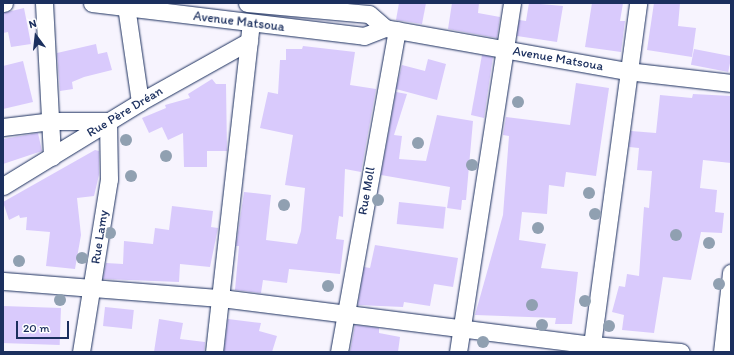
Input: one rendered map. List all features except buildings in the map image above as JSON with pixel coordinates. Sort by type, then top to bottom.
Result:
[{"type":"street","points":[[44,3],[52,157]]},
{"type":"street","name":"Avenue Matsoua","points":[[92,3],[126,6],[250,32],[364,36],[391,29],[627,71],[731,83]]},
{"type":"street","name":"Avenue Matsoua","points":[[252,3],[371,8],[391,29]]},
{"type":"street","points":[[458,352],[507,50],[512,3]]},
{"type":"street","points":[[592,348],[627,71],[638,3]]},
{"type":"street","points":[[126,6],[140,102]]},
{"type":"street","name":"Rue Moll","points":[[339,352],[391,29]]},
{"type":"street","points":[[214,352],[250,32]]},
{"type":"street","name":"Rue Père Dréan","points":[[3,186],[52,157],[250,32]]},
{"type":"street","points":[[3,127],[50,121],[108,121]]},
{"type":"street","name":"Rue Lamy","points":[[81,352],[109,179],[108,121]]},
{"type":"street","points":[[722,352],[731,274]]},
{"type":"street","points":[[3,281],[221,298],[461,329],[592,348],[681,352]]}]
